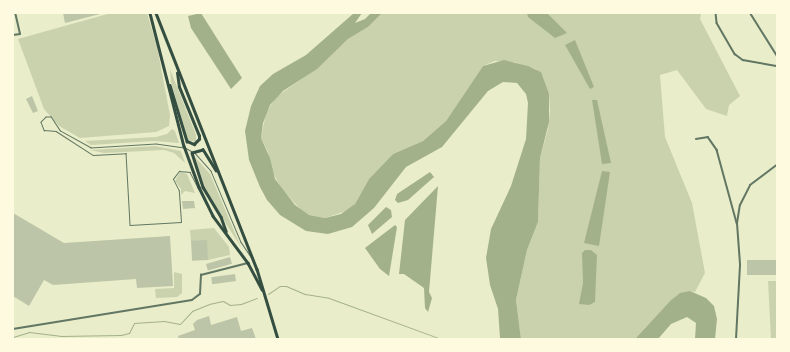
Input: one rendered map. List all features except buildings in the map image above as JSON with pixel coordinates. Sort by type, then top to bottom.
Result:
[{"type":"main road","points":[[150,13],[184,146],[213,216],[248,263],[264,294]]},
{"type":"main road","points":[[156,13],[175,66],[254,262],[278,339]]},
{"type":"main road","points":[[168,81],[187,141],[194,144],[199,139],[199,136],[179,87],[175,66]]},
{"type":"main road","points":[[219,175],[203,150],[192,153],[202,187],[221,217],[227,235]]},
{"type":"street","points":[[13,36],[20,34],[16,13]]},
{"type":"street","points":[[716,13],[717,23],[735,54],[743,60],[777,66]]},
{"type":"street","points":[[750,13],[777,56]]},
{"type":"street","points":[[696,139],[708,137],[717,150],[737,223],[740,264],[736,339]]},
{"type":"street","points":[[737,223],[741,200],[746,189],[777,165]]},
{"type":"street","points":[[13,329],[192,300],[200,294],[201,275],[248,263]]},
{"type":"lane","points":[[213,216],[190,172],[179,171],[175,174],[173,179],[178,189],[181,222],[130,225],[126,154],[93,155],[56,131],[48,131],[42,128],[42,120],[50,117],[55,122],[60,132],[91,148],[156,144],[177,145],[190,150],[211,171],[232,222],[254,262]]},
{"type":"shaded area","points":[[111,13],[147,13],[157,47],[170,115],[169,126],[156,132],[80,138],[59,126],[44,109],[18,39]]},
{"type":"shaded area","points":[[201,13],[242,78],[231,89],[191,28],[188,16]]},
{"type":"shaded area","points":[[354,13],[362,13],[355,23],[365,19],[371,13],[382,13],[368,27],[348,39],[317,69],[283,91],[270,105],[263,123],[261,138],[270,158],[275,179],[295,205],[309,215],[325,218],[341,214],[355,204],[369,179],[393,154],[423,141],[446,121],[483,66],[504,60],[528,66],[541,72],[549,94],[549,122],[540,158],[538,222],[527,250],[516,300],[521,339],[500,338],[498,309],[490,285],[486,258],[491,229],[511,186],[526,139],[528,103],[526,94],[517,83],[503,82],[488,91],[442,147],[406,167],[374,208],[352,227],[328,234],[306,231],[280,215],[267,200],[260,187],[249,160],[245,131],[251,106],[260,86],[273,74],[306,55]]},
{"type":"shaded area","points":[[382,13],[701,13],[700,19],[740,96],[729,105],[727,116],[706,109],[677,70],[660,75],[665,137],[692,203],[705,273],[695,292],[690,291],[670,301],[635,339],[521,339],[516,300],[527,250],[538,222],[540,158],[548,129],[550,111],[549,94],[536,69],[514,62],[495,61],[483,66],[446,121],[423,141],[393,154],[369,179],[355,204],[349,210],[325,218],[309,215],[302,211],[281,188],[273,173],[268,152],[261,138],[266,113],[276,97],[316,69],[348,39],[368,27]]},
{"type":"shaded area","points":[[527,13],[547,13],[567,33],[555,38],[528,17]]},
{"type":"shaded area","points":[[575,40],[594,87],[590,89],[565,45]]},
{"type":"shaded area","points":[[170,69],[196,135],[196,142],[188,140],[171,82]]},
{"type":"shaded area","points":[[592,100],[597,100],[611,163],[602,164]]},
{"type":"shaded area","points":[[172,129],[175,131],[179,143],[154,141],[91,145],[85,141],[156,137],[167,134]]},
{"type":"shaded area","points":[[155,146],[181,151],[185,163],[174,153],[164,150],[104,153],[90,150]]},
{"type":"shaded area","points":[[194,156],[210,174],[241,247],[208,196]]},
{"type":"shaded area","points":[[602,171],[610,172],[599,246],[584,243]]},
{"type":"shaded area","points":[[180,172],[187,174],[195,193],[185,191],[181,195],[181,189],[175,181]]},
{"type":"shaded area","points":[[430,172],[434,177],[408,200],[398,203],[395,200],[397,194]]},
{"type":"shaded area","points":[[438,186],[429,292],[432,298],[428,312],[425,308],[424,288],[404,274],[399,274],[405,220]]},
{"type":"shaded area","points":[[386,207],[391,210],[392,217],[372,234],[368,225]]},
{"type":"shaded area","points":[[395,225],[397,227],[389,276],[380,269],[365,248]]},
{"type":"shaded area","points":[[214,228],[229,247],[230,255],[208,260],[206,241],[191,242],[190,230]]},
{"type":"shaded area","points":[[585,250],[591,250],[597,255],[595,302],[589,305],[579,304],[583,283],[582,253]]},
{"type":"shaded area","points":[[174,272],[182,274],[182,293],[177,297],[156,298],[155,289],[174,288]]},
{"type":"shaded area","points":[[768,281],[777,281],[777,339],[771,339]]},
{"type":"shaded area","points":[[690,291],[706,298],[714,306],[717,319],[715,339],[695,339],[696,323],[687,317],[671,324],[658,339],[635,339],[670,301],[680,293]]},
{"type":"waterway","points":[[268,294],[280,286],[286,286],[305,294],[329,298],[441,339]]},
{"type":"waterway","points":[[13,337],[29,332],[60,336],[121,335],[129,333],[134,323],[164,321],[180,324],[192,311],[209,304],[223,301],[230,305],[241,304],[257,298]]}]
